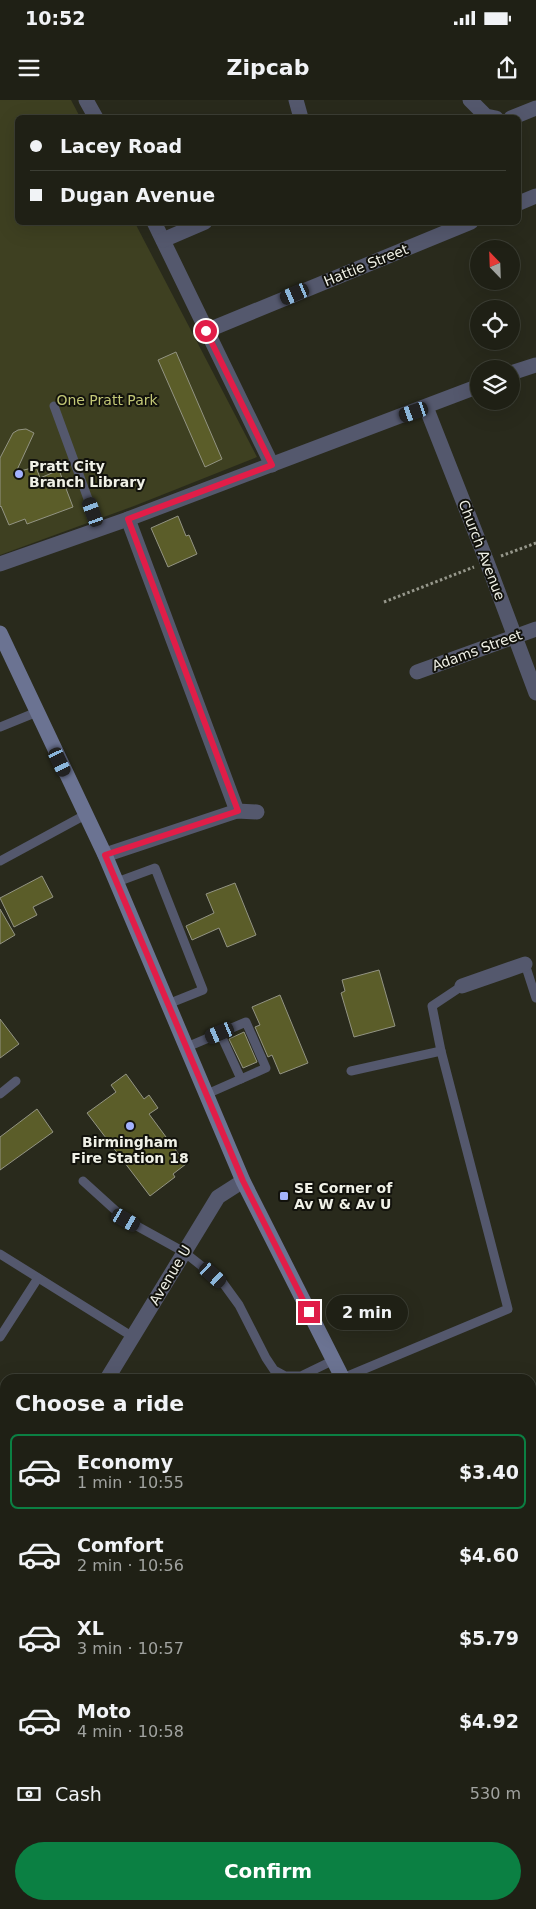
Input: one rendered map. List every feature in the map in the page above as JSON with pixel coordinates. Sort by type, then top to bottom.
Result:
[{"type":"main road","points":[[0,633],[117,882],[243,1181],[341,1374]]},
{"type":"street","points":[[86,100],[94,115]]},
{"type":"street","points":[[296,100],[300,115]]},
{"type":"street","points":[[470,100],[486,115]]},
{"type":"street","points":[[518,115],[536,108]]},
{"type":"street","points":[[521,202],[536,196]]},
{"type":"street","points":[[156,225],[272,465]]},
{"type":"street","points":[[163,240],[197,225]]},
{"type":"street","name":"Hattie Street","points":[[206,331],[464,225]]},
{"type":"street","points":[[520,370],[536,365]]},
{"type":"street","points":[[0,564],[128,519],[470,390]]},
{"type":"street","name":"Church Avenue","points":[[426,407],[536,693]]},
{"type":"street","points":[[128,519],[238,811]]},
{"type":"street","name":"Adams Street","points":[[417,672],[536,629]]},
{"type":"street","points":[[105,855],[238,811],[257,812]]},
{"type":"street","points":[[462,986],[525,964]]},
{"type":"street","name":"Avenue U","points":[[110,1374],[218,1197],[243,1181]]},
{"type":"lane","points":[[54,406],[99,529]]},
{"type":"lane","points":[[0,727],[37,712]]},
{"type":"lane","points":[[0,860],[85,815]]},
{"type":"lane","points":[[117,882],[155,868],[203,990],[168,1004]]},
{"type":"lane","points":[[525,964],[536,998]]},
{"type":"lane","points":[[355,1374],[508,1308],[441,1050],[432,1006],[462,986]]},
{"type":"lane","points":[[187,1047],[246,1022],[266,1068],[207,1094]]},
{"type":"lane","points":[[220,1033],[240,1079]]},
{"type":"lane","points":[[351,1071],[441,1050]]},
{"type":"lane","points":[[0,1094],[16,1081]]},
{"type":"lane","points":[[83,1181],[126,1220],[184,1252],[216,1278],[239,1305],[266,1358],[274,1370],[281,1374]]},
{"type":"lane","points":[[0,1254],[133,1337]]},
{"type":"lane","points":[[0,1337],[38,1278]]},
{"type":"lane","points":[[305,1374],[334,1360]]},
{"type":"path","points":[[384,602],[536,543]]},
{"type":"green space","name":"One Pratt Park","points":[[0,100],[71,100],[79,115],[15,115],[15,225],[136,225],[257,457],[134,506],[0,555]]},
{"type":"building","points":[[176,352],[222,459],[205,467],[158,360]]},
{"type":"building","name":"Pratt City Branch Library","points":[[26,429],[34,433],[16,472],[36,467],[40,478],[59,470],[73,507],[27,524],[25,519],[9,525],[0,507],[0,458],[13,433]]},
{"type":"building","points":[[178,516],[186,536],[189,535],[197,554],[168,567],[151,528]]},
{"type":"building","points":[[42,876],[53,897],[33,907],[37,915],[14,927],[0,898]]},
{"type":"building","points":[[235,883],[256,935],[227,947],[219,928],[192,940],[186,926],[214,913],[206,894]]},
{"type":"building","points":[[0,909],[15,935],[0,944]]},
{"type":"building","points":[[379,970],[395,1026],[354,1037],[341,993],[345,991],[342,980]]},
{"type":"building","points":[[280,995],[308,1063],[280,1074],[272,1055],[268,1057],[255,1027],[260,1025],[252,1007]]},
{"type":"building","points":[[0,1019],[19,1044],[0,1058]]},
{"type":"building","points":[[244,1032],[257,1062],[243,1068],[229,1039]]},
{"type":"building","points":[[126,1074],[144,1099],[149,1095],[158,1108],[149,1114],[186,1164],[173,1174],[175,1177],[150,1196],[87,1113],[116,1092],[111,1085]]},
{"type":"building","points":[[37,1109],[53,1132],[0,1170],[0,1137]]},
{"type":"place","name":"Pratt City Branch Library","points":[[19,474]]},
{"type":"place","name":"Birmingham Fire Station 18","points":[[130,1126]]},
{"type":"place","name":"SE Corner of Av W & Av U","points":[[284,1196]]},
{"type":"route","points":[[206,331],[272,465],[128,519],[238,811],[105,855],[243,1181],[309,1312]]}]
